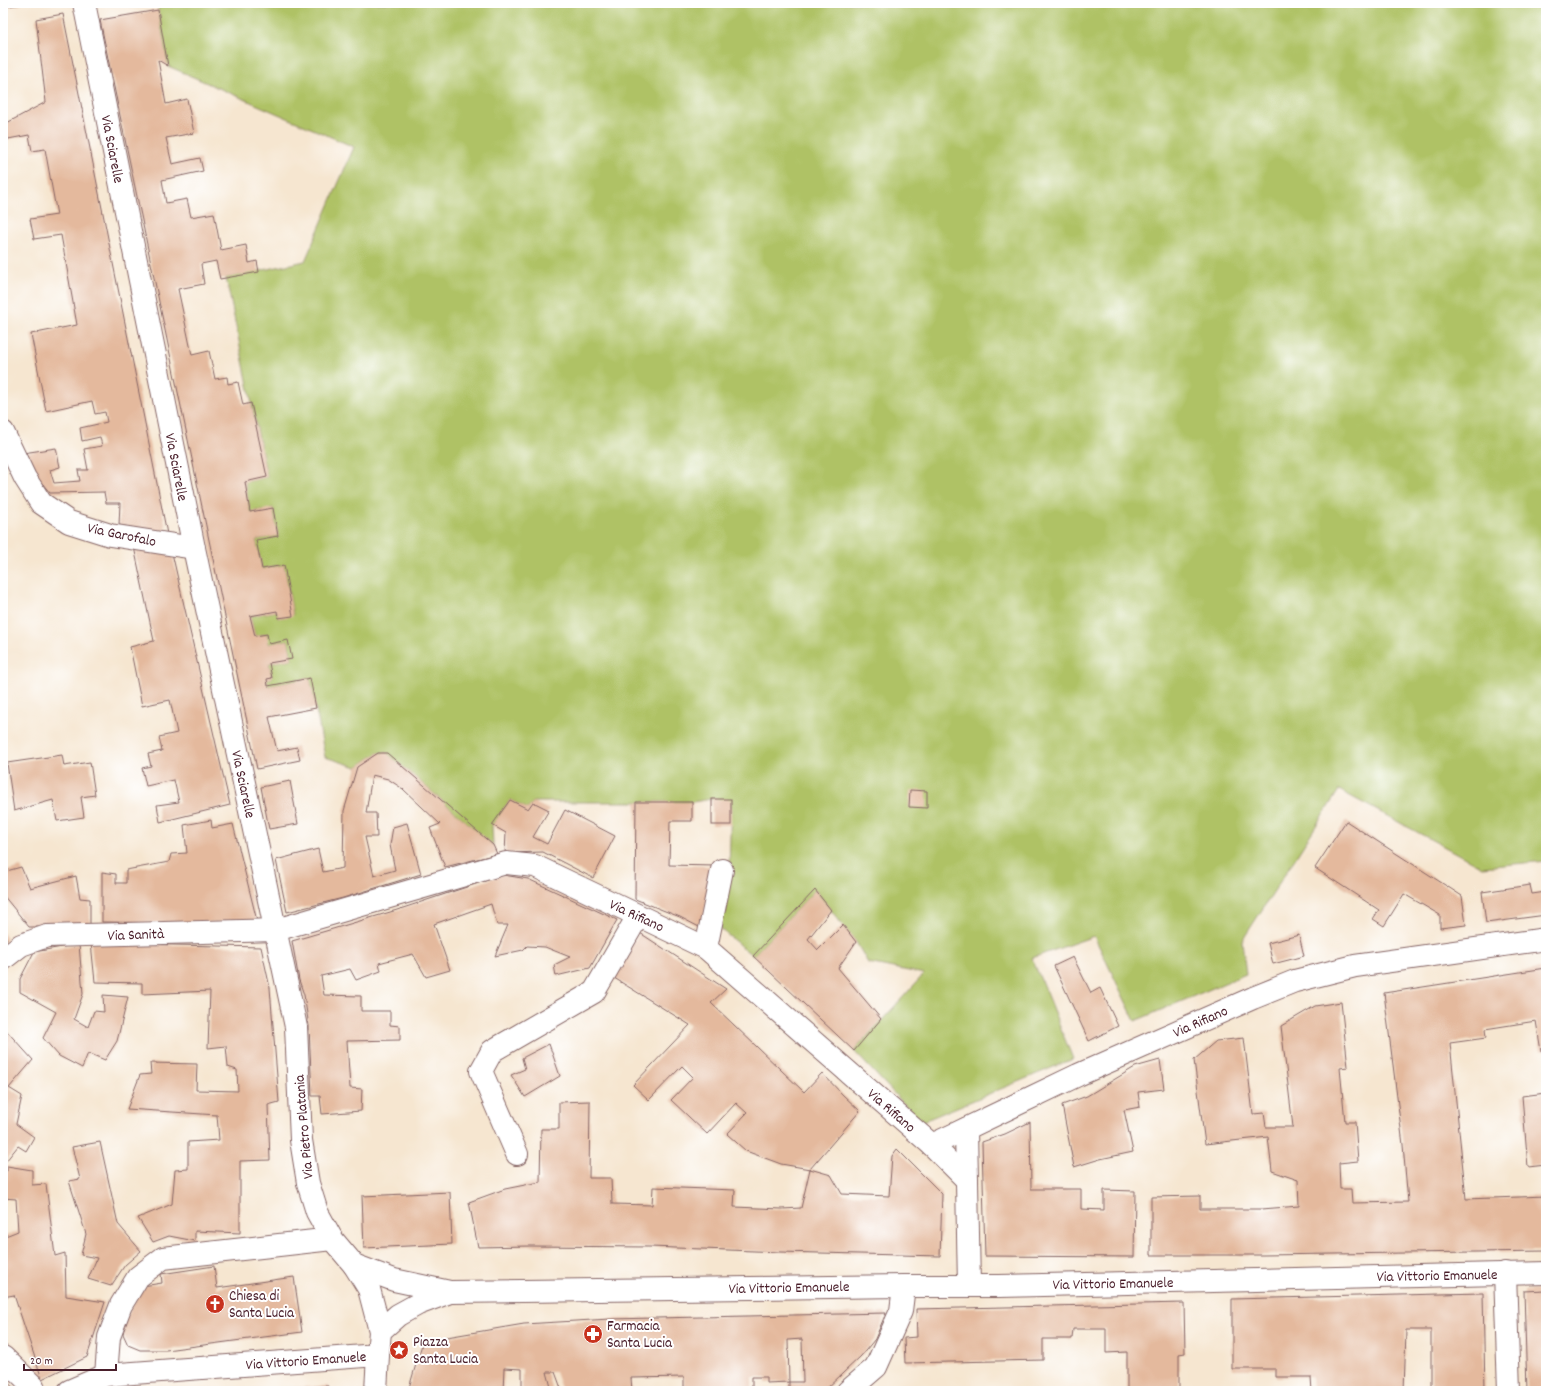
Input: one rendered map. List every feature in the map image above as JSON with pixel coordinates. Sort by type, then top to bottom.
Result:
[{"type":"street","name":"Via Sciarelle","points":[[84,3],[194,548],[276,930]]},
{"type":"street","name":"Via Garofalo","points":[[3,432],[25,478],[41,502],[70,522],[110,535],[194,548]]},
{"type":"street","name":"Via Rifiano","points":[[276,930],[506,864],[535,866],[706,948],[932,1145],[1086,1072],[1295,980],[1355,966],[1546,939]]},
{"type":"street","points":[[706,948],[722,870]]},
{"type":"street","points":[[517,1154],[481,1072],[492,1051],[594,992],[638,916]]},
{"type":"street","name":"Via Sanità","points":[[3,959],[21,946],[47,936],[276,930]]},
{"type":"street","name":"Via Pietro Platania","points":[[276,930],[296,1027],[301,1140],[308,1183],[316,1212],[332,1239],[354,1265],[369,1289],[380,1331]]},
{"type":"street","points":[[966,1129],[969,1286]]},
{"type":"street","points":[[932,1145],[967,1180]]},
{"type":"street","points":[[106,1375],[109,1337],[121,1305],[138,1277],[163,1258],[332,1239]]},
{"type":"street","points":[[354,1265],[394,1280],[450,1292]]},
{"type":"street","points":[[1505,1273],[1509,1391]]},
{"type":"street","name":"Via Vittorio Emanuele","points":[[69,1391],[106,1375],[378,1354],[380,1331],[398,1315],[418,1304],[450,1292],[969,1286],[1546,1273]]},
{"type":"street","points":[[848,1391],[876,1367],[902,1311],[904,1286]]},
{"type":"street","points":[[376,1391],[378,1354]]},
{"type":"street","points":[[3,1357],[32,1386],[35,1391]]},
{"type":"green space","points":[[160,3],[1546,3],[1546,861],[1482,867],[1339,790],[1242,941],[1246,974],[1135,1021],[1094,936],[1032,958],[1073,1059],[921,1122],[854,1051],[924,974],[868,963],[856,942],[815,890],[753,956],[719,928],[729,872],[731,800],[712,799],[692,802],[533,802],[528,809],[510,800],[492,825],[493,845],[387,753],[378,753],[357,767],[325,757],[310,678],[268,686],[267,679],[272,678],[269,663],[292,659],[288,640],[269,644],[267,634],[255,636],[250,616],[277,611],[278,618],[293,615],[284,565],[262,569],[256,540],[278,536],[273,508],[250,512],[245,482],[267,477],[226,278],[305,261],[354,147],[168,66],[158,10]]},
{"type":"building","points":[[3,3],[22,3],[22,4],[3,7]]},
{"type":"building","points":[[158,10],[168,66],[158,60],[166,104],[187,99],[194,133],[166,138],[172,164],[200,158],[203,171],[162,180],[166,203],[187,199],[191,217],[214,213],[221,250],[246,245],[249,263],[257,261],[259,272],[220,279],[216,261],[201,264],[204,284],[178,289],[192,355],[209,351],[215,379],[227,377],[228,384],[238,382],[243,405],[251,403],[267,477],[245,482],[250,512],[273,508],[278,536],[256,540],[262,569],[284,565],[293,616],[278,618],[277,611],[250,616],[255,636],[267,634],[269,644],[288,640],[292,659],[269,663],[272,678],[267,679],[268,686],[310,678],[316,708],[269,717],[277,751],[297,747],[300,760],[257,769],[100,20]]},
{"type":"building","points":[[63,14],[167,534],[119,525],[120,503],[106,503],[104,492],[50,493],[34,473],[23,453],[56,448],[60,467],[50,470],[54,483],[80,481],[78,470],[88,470],[84,449],[102,446],[100,437],[82,441],[80,428],[107,422],[105,412],[95,414],[92,401],[46,411],[31,334],[77,325],[61,235],[34,239],[30,219],[57,215],[45,149],[32,151],[29,135],[3,140],[3,125],[46,102],[36,19]]},
{"type":"building","points":[[134,547],[172,553],[230,805],[160,822],[157,805],[179,802],[174,780],[146,786],[142,768],[151,766],[148,754],[162,751],[159,737],[177,733],[170,700],[142,706],[130,647],[154,641]]},
{"type":"building","points":[[378,753],[387,753],[493,845],[497,854],[445,867],[430,828],[440,824],[403,789],[388,779],[372,775],[366,813],[376,813],[377,837],[365,837],[374,876],[395,870],[390,845],[393,827],[407,823],[421,874],[343,898],[287,912],[276,860],[318,849],[323,872],[343,868],[344,811],[357,767]]},
{"type":"building","points":[[62,755],[64,766],[90,762],[95,795],[81,797],[84,817],[57,821],[53,800],[14,811],[7,763]]},
{"type":"building","points":[[290,781],[298,824],[269,829],[261,787]]},
{"type":"building","points":[[910,790],[927,791],[927,808],[909,807]]},
{"type":"building","points":[[712,799],[731,799],[731,825],[712,825]]},
{"type":"building","points":[[510,800],[528,809],[533,802],[549,810],[533,837],[547,844],[565,810],[615,836],[593,878],[543,852],[505,853],[506,833],[492,825]]},
{"type":"building","points":[[636,802],[692,802],[692,821],[670,821],[669,865],[714,866],[701,928],[680,917],[635,899]]},
{"type":"building","points":[[211,820],[212,828],[233,824],[257,921],[184,923],[102,922],[102,872],[116,874],[116,883],[126,883],[126,870],[169,862],[171,854],[187,853],[184,825]]},
{"type":"building","points":[[1346,821],[1462,896],[1466,925],[1440,928],[1440,915],[1404,894],[1384,926],[1373,919],[1379,910],[1315,868]]},
{"type":"building","points":[[21,867],[30,888],[76,876],[80,898],[90,899],[90,927],[29,927],[3,895],[3,872]]},
{"type":"building","points":[[503,875],[528,879],[617,920],[590,968],[556,976],[554,965],[570,957],[545,947],[527,946],[523,950],[495,956],[508,925],[497,925],[491,904],[434,924],[450,970],[426,977],[413,954],[379,963],[381,971],[356,980],[350,969],[321,976],[324,995],[361,996],[361,1011],[390,1011],[390,1025],[400,1026],[400,1040],[347,1041],[350,1088],[362,1089],[361,1111],[322,1114],[320,1096],[312,1096],[309,1026],[292,941],[397,910]]},
{"type":"building","points":[[1530,885],[1532,894],[1546,892],[1546,915],[1486,923],[1482,892]]},
{"type":"building","points":[[815,890],[831,910],[808,939],[818,950],[843,925],[856,942],[838,968],[881,1019],[854,1051],[753,956]]},
{"type":"building","points":[[3,933],[7,939],[3,943]]},
{"type":"building","points":[[640,933],[726,989],[711,1003],[804,1092],[822,1073],[860,1111],[810,1169],[781,1164],[746,1151],[727,1134],[747,1113],[736,1103],[707,1134],[671,1100],[693,1077],[682,1066],[649,1100],[633,1085],[690,1025],[611,976]]},
{"type":"building","points":[[1299,935],[1304,956],[1273,964],[1268,943]]},
{"type":"building","points":[[91,943],[261,947],[270,988],[279,1102],[268,1105],[270,1160],[240,1161],[240,1233],[195,1231],[195,1241],[169,1236],[153,1242],[138,1218],[172,1204],[175,1170],[188,1169],[188,1142],[219,1140],[217,1115],[127,1109],[140,1075],[151,1074],[150,1063],[197,1064],[196,1090],[238,1091],[237,1070],[228,1067],[226,1046],[208,1048],[210,991],[142,994],[142,983],[95,982]]},
{"type":"building","points":[[79,944],[83,994],[74,1019],[88,1027],[94,1011],[104,1012],[103,995],[128,997],[117,1041],[105,1060],[88,1053],[82,1068],[59,1056],[43,1038],[56,1012],[20,992],[20,979],[34,952]]},
{"type":"building","points":[[1073,957],[1091,993],[1100,988],[1118,1026],[1089,1041],[1054,966]]},
{"type":"building","points":[[1546,968],[1546,1050],[1541,1051],[1536,1021],[1485,1029],[1486,1038],[1450,1043],[1466,1199],[1546,1196],[1546,1251],[1151,1255],[1151,1197],[1200,1196],[1200,1209],[1262,1209],[1299,1206],[1298,1180],[1272,1171],[1268,1137],[1205,1144],[1194,1060],[1216,1041],[1244,1038],[1253,1114],[1264,1113],[1266,1127],[1293,1127],[1281,1026],[1315,1006],[1341,1002],[1348,1067],[1340,1068],[1345,1122],[1355,1122],[1358,1161],[1339,1163],[1340,1189],[1351,1189],[1352,1203],[1408,1202],[1403,1145],[1384,993]]},
{"type":"building","points":[[4,1028],[33,1060],[9,1088],[22,1096],[16,1124],[34,1137],[26,1151],[18,1146],[6,1161],[3,1159]]},
{"type":"building","points":[[549,1044],[560,1076],[525,1097],[511,1075],[525,1069],[522,1058]]},
{"type":"building","points":[[1160,1060],[1164,1089],[1138,1092],[1140,1107],[1124,1110],[1133,1152],[1100,1159],[1074,1167],[1062,1105],[1087,1096],[1135,1067]]},
{"type":"building","points":[[1546,1093],[1546,1165],[1528,1167],[1522,1096]]},
{"type":"building","points":[[590,1101],[589,1178],[611,1178],[612,1204],[652,1205],[653,1187],[735,1190],[734,1207],[782,1209],[801,1208],[810,1169],[831,1175],[842,1194],[889,1196],[892,1156],[897,1149],[942,1194],[940,1256],[650,1247],[478,1247],[469,1202],[505,1189],[540,1182],[541,1129],[559,1129],[559,1102]]},
{"type":"building","points":[[1030,1122],[1031,1189],[1081,1189],[1081,1209],[1104,1210],[1104,1190],[1135,1191],[1134,1257],[985,1256],[982,1142],[1005,1134]]},
{"type":"building","points":[[100,1142],[118,1224],[141,1251],[125,1265],[111,1286],[88,1279],[97,1258],[81,1255],[86,1234],[69,1181],[80,1179],[72,1147]]},
{"type":"building","points":[[7,1166],[32,1170],[32,1185],[46,1184],[55,1256],[65,1253],[66,1296],[105,1302],[87,1357],[42,1379],[14,1295],[3,1297],[3,1237],[18,1231],[16,1199],[3,1198],[3,1171],[7,1171]]},
{"type":"building","points":[[450,1192],[452,1244],[364,1248],[362,1196]]},
{"type":"building","name":"Chiesa di Santa Lucia","points":[[214,1266],[217,1288],[294,1277],[302,1332],[166,1350],[140,1350],[128,1345],[123,1334],[124,1321],[143,1286],[162,1283],[161,1274]]},
{"type":"building","points":[[1546,1290],[1546,1391],[1527,1391],[1524,1291]]},
{"type":"building","points":[[1483,1293],[1485,1391],[1431,1391],[1431,1330],[1406,1330],[1404,1391],[1312,1391],[1311,1377],[1276,1377],[1276,1369],[1232,1369],[1232,1299]]},
{"type":"building","points":[[1184,1303],[1185,1353],[1179,1354],[1179,1391],[1127,1391],[1127,1352],[1106,1353],[1106,1329],[1073,1329],[1072,1339],[1043,1339],[1043,1360],[905,1363],[904,1338],[917,1337],[916,1309]]},
{"type":"building","points":[[886,1313],[875,1339],[861,1356],[824,1391],[789,1391],[789,1382],[766,1383],[766,1377],[752,1377],[752,1391],[684,1391],[684,1377],[631,1378],[632,1391],[562,1391],[555,1372],[547,1372],[552,1391],[522,1391],[522,1369],[504,1368],[503,1391],[408,1391],[423,1341],[524,1324],[610,1319]],"holes":[[[802,1339],[803,1382],[789,1382],[788,1340]]]},
{"type":"building","points":[[3,1378],[17,1391],[3,1391]]},
{"type":"building","points":[[328,1386],[328,1391],[218,1391],[218,1390]]},
{"type":"place","name":"Chiesa di Santa Lucia","points":[[215,1304]]},
{"type":"place","name":"Farmacia Santa Lucia","points":[[593,1334]]},
{"type":"place","name":"Piazza Santa Lucia","points":[[399,1350]]}]
